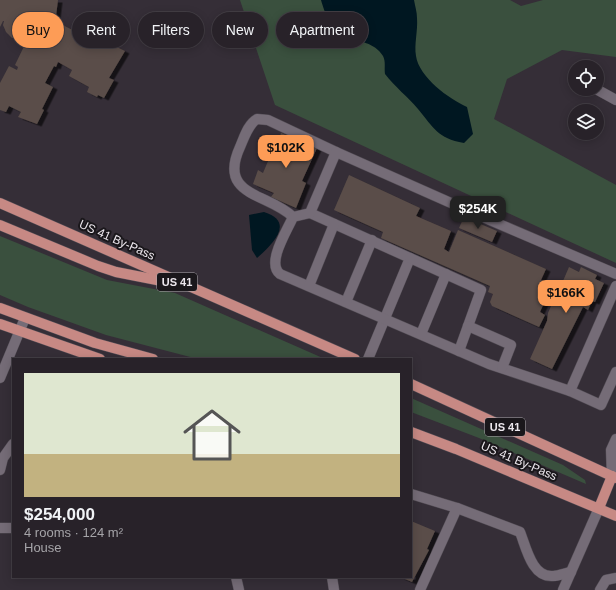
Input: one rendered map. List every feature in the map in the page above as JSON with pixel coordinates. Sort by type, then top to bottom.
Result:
[{"type":"main road","name":"US 41 By-Pass","points":[[0,203],[353,358]]},
{"type":"main road","points":[[0,226],[116,272],[185,285]]},
{"type":"main road","points":[[0,308],[95,342],[150,358]]},
{"type":"main road","points":[[0,324],[97,358]]},
{"type":"main road","name":"US 41 By-Pass","points":[[412,384],[615,476]]},
{"type":"main road","name":"US 41 By-Pass","points":[[412,432],[456,449],[616,516]]},
{"type":"main road","points":[[599,508],[615,476]]},
{"type":"street","points":[[604,93],[616,100]]},
{"type":"street","points":[[293,217],[285,209],[244,190],[237,182],[235,160],[250,124],[258,119],[268,120],[478,215],[616,274]]},
{"type":"street","points":[[310,213],[336,152]]},
{"type":"street","points":[[293,217],[310,213],[481,290],[459,351]]},
{"type":"street","points":[[293,217],[276,255],[274,266],[280,274],[459,351],[502,368],[570,391],[601,405],[616,372]]},
{"type":"street","points":[[308,286],[334,224]]},
{"type":"street","points":[[346,302],[372,240]]},
{"type":"street","points":[[368,358],[410,258]]},
{"type":"street","points":[[422,334],[446,274]]},
{"type":"street","points":[[570,391],[616,286]]},
{"type":"street","points":[[0,378],[25,318]]},
{"type":"street","points":[[468,326],[510,345],[502,368]]},
{"type":"street","points":[[615,476],[611,450],[616,439]]},
{"type":"street","points":[[0,470],[3,458],[12,445]]},
{"type":"street","points":[[412,494],[457,508],[520,532],[536,571],[542,574],[553,576],[571,572]]},
{"type":"street","points":[[420,590],[457,508]]},
{"type":"street","points":[[563,590],[599,508]]},
{"type":"street","points":[[0,528],[12,528]]},
{"type":"street","points":[[236,578],[239,590]]},
{"type":"street","points":[[332,578],[334,590]]},
{"type":"street","points":[[602,586],[610,578],[616,578]]},
{"type":"green space","points":[[240,0],[510,0],[521,6],[543,0],[616,0],[616,57],[562,50],[507,79],[494,119],[616,185],[616,263],[275,105],[256,48],[268,48],[268,12],[244,12]]},
{"type":"green space","points":[[0,236],[107,280],[175,293],[323,358],[194,358],[106,335],[28,307],[0,295]]},
{"type":"green space","points":[[412,398],[563,465],[585,480],[586,484],[479,438],[412,412]]},
{"type":"water","points":[[321,0],[414,0],[417,14],[416,56],[418,64],[436,86],[452,99],[467,107],[473,134],[464,143],[442,135],[432,127],[385,74],[385,63],[383,56],[379,51],[368,44],[368,12],[324,11]]},
{"type":"water","points":[[264,212],[274,216],[279,222],[280,228],[278,234],[269,247],[257,258],[252,250],[249,215]]},
{"type":"building","points":[[0,0],[58,0],[56,12],[12,12],[12,38],[6,32],[3,25],[4,21],[0,27]]},
{"type":"building","points":[[64,26],[72,30],[72,48],[119,48],[125,51],[109,78],[114,80],[104,98],[98,95],[97,97],[87,92],[89,87],[69,76],[72,70],[58,62],[56,67],[54,66],[45,83],[53,87],[42,109],[44,110],[37,124],[18,117],[21,112],[9,106],[6,112],[0,110],[0,83],[9,66],[17,70],[18,67],[15,65],[23,48],[64,48]]},
{"type":"building","points":[[281,133],[317,148],[302,181],[306,183],[296,208],[271,197],[274,193],[253,184],[258,170],[263,173],[271,154],[267,153],[273,138],[279,140]]},
{"type":"building","points":[[349,175],[420,208],[416,216],[451,231],[444,249],[449,252],[458,230],[546,269],[541,280],[552,285],[540,312],[545,315],[539,327],[492,306],[490,302],[493,294],[488,292],[490,286],[381,238],[383,232],[334,210]]},
{"type":"building","points":[[464,217],[497,231],[492,242],[459,228]]},
{"type":"building","points":[[569,267],[579,272],[581,267],[597,275],[595,279],[604,283],[595,302],[592,301],[588,310],[583,307],[552,369],[530,359],[547,321],[548,313],[555,297],[557,299],[565,289],[560,288]]},
{"type":"building","points":[[412,521],[435,531],[427,549],[429,550],[412,582],[402,578],[412,578]]}]
